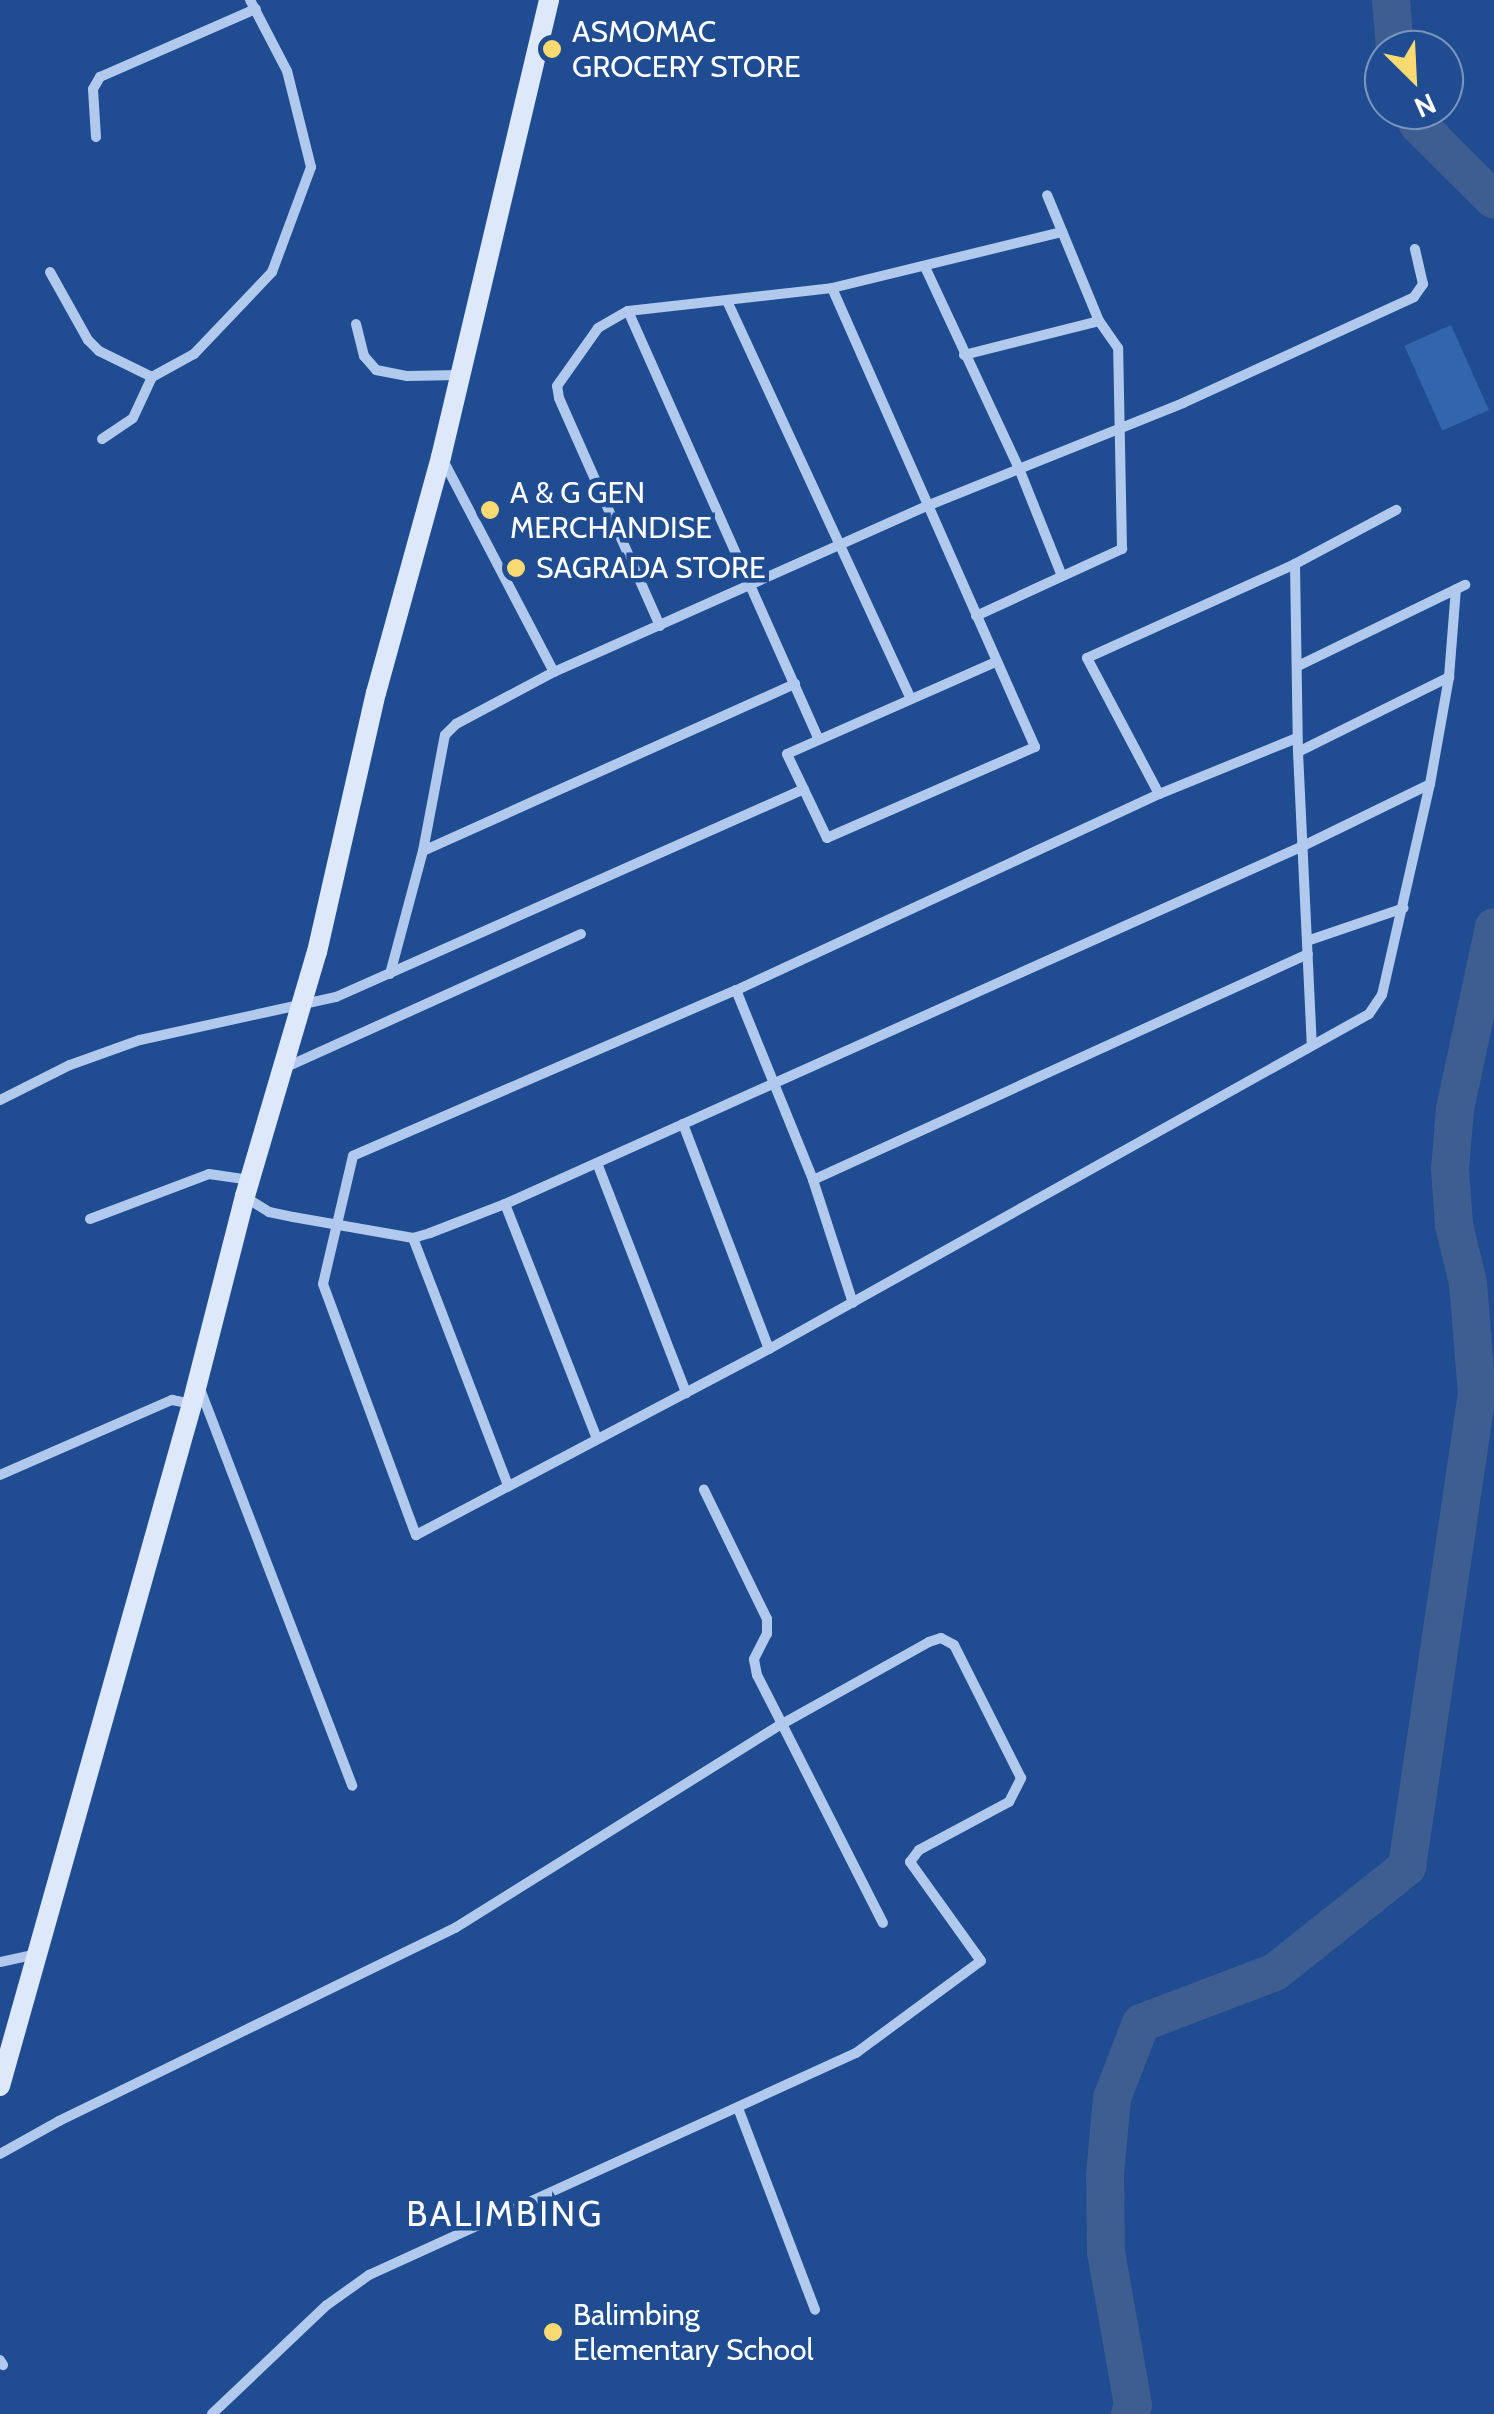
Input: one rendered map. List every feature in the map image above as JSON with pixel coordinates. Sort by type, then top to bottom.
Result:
[{"type":"street","points":[[0,2086],[300,1008],[376,693],[441,456],[549,0]]},
{"type":"street","points":[[96,137],[93,89],[100,77],[253,5],[287,71],[311,167],[272,272],[194,354],[152,377],[133,418],[102,439]]},
{"type":"street","points":[[976,616],[1122,550],[1118,348],[1100,321],[1046,195]]},
{"type":"street","points":[[660,626],[557,386],[598,328],[628,312],[832,288],[1062,232]]},
{"type":"street","points":[[390,974],[422,851],[445,735],[468,715],[554,672],[927,506],[1018,466],[1118,430],[1414,297],[1423,284],[1415,249]]},
{"type":"street","points":[[925,267],[1018,466],[1062,576]]},
{"type":"street","points":[[50,272],[88,340],[99,351],[152,377]]},
{"type":"street","points":[[832,288],[1035,746],[827,838],[787,754],[996,662]]},
{"type":"street","points":[[728,303],[837,548],[910,699]]},
{"type":"street","points":[[628,312],[818,739]]},
{"type":"street","points":[[964,356],[1100,321]]},
{"type":"street","points":[[356,324],[364,356],[376,370],[408,376],[460,374]]},
{"type":"street","points":[[441,456],[554,672]]},
{"type":"street","points":[[1159,794],[1087,658],[1294,564],[1396,510]]},
{"type":"street","points":[[1294,564],[1297,738],[1312,1045]]},
{"type":"street","points":[[1297,738],[1159,794],[736,990],[354,1156],[323,1284],[416,1535],[769,1349],[1368,1014],[1382,995],[1404,908],[1449,677],[1460,587],[1298,666]]},
{"type":"street","points":[[1298,752],[1449,677]]},
{"type":"street","points":[[422,851],[795,684]]},
{"type":"street","points":[[90,1219],[208,1174],[247,1188],[269,1212],[413,1238],[505,1204],[1302,846],[1430,784]]},
{"type":"street","points":[[0,1100],[70,1065],[140,1040],[300,1008],[390,974],[804,788]]},
{"type":"street","points":[[1307,941],[1404,908]]},
{"type":"street","points":[[282,1069],[581,934]]},
{"type":"street","points":[[813,1180],[1308,954]]},
{"type":"street","points":[[736,990],[813,1180],[853,1303]]},
{"type":"street","points":[[683,1124],[769,1349]]},
{"type":"street","points":[[596,1163],[686,1393]]},
{"type":"street","points":[[505,1204],[597,1440]]},
{"type":"street","points":[[413,1238],[508,1486]]},
{"type":"street","points":[[0,1475],[172,1400],[195,1394]]},
{"type":"street","points":[[195,1394],[352,1786]]},
{"type":"street","points":[[704,1490],[767,1619],[767,1634],[754,1659],[756,1674],[883,1924]]},
{"type":"street","points":[[0,2154],[59,2121],[454,1928],[782,1724],[941,1638],[954,1645],[1021,1778],[1009,1802],[918,1850],[910,1862],[916,1876],[979,1953],[981,1961],[976,1968],[856,2053],[369,2275],[327,2304],[212,2414]]},
{"type":"street","points":[[0,1962],[34,1956]]},
{"type":"street","points":[[738,2108],[815,2310]]},
{"type":"shaded area","points":[[1451,325],[1489,410],[1442,431],[1404,346]]},
{"type":"waterway","points":[[1391,0],[1393,30]]},
{"type":"waterway","points":[[1424,130],[1494,200]]},
{"type":"waterway","points":[[1130,2414],[1133,2405],[1106,2252],[1105,2175],[1112,2098],[1141,2023],[1275,1972],[1407,1867],[1477,1395],[1468,1283],[1454,1225],[1450,1169],[1455,1109],[1494,927]]},
{"type":"place","name":"ASMOMAC GROCERY STORE","points":[[552,49]]},
{"type":"place","name":"A & G GEN MERCHANDISE","points":[[490,510]]},
{"type":"place","name":"SAGRADA STORE","points":[[516,568]]},
{"type":"place","name":"Balimbing Elementary School","points":[[553,2332]]},
{"type":"district","name":"BALIMBING","points":[[505,2214]]}]
